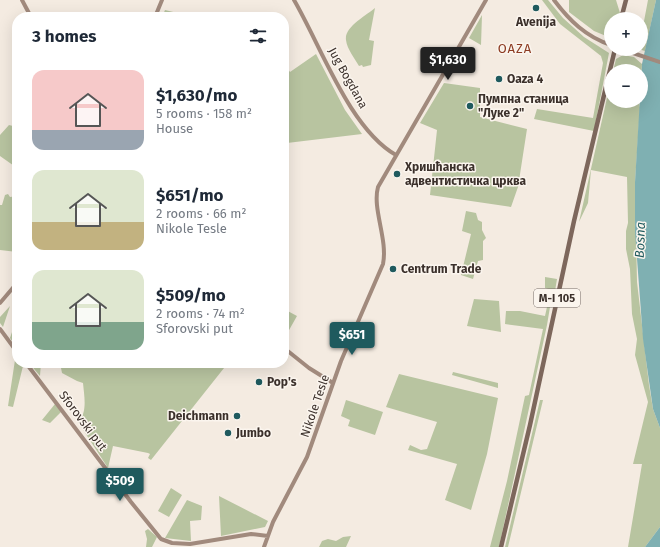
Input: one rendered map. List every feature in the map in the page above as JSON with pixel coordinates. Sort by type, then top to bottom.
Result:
[{"type":"main road","points":[[623,12],[626,0]]},
{"type":"main road","name":"M-I 105","points":[[501,547],[530,425],[574,221],[613,56]]},
{"type":"street","points":[[22,0],[28,12]]},
{"type":"street","points":[[157,12],[162,0]]},
{"type":"street","name":"Jug Bogdana","points":[[294,0],[354,112],[378,142],[396,155]]},
{"type":"street","name":"Nikole Tesle","points":[[264,547],[273,522],[308,457],[333,384],[383,264],[384,243],[377,193],[379,185],[486,0]]},
{"type":"street","points":[[554,0],[578,27],[591,36],[604,42]]},
{"type":"street","points":[[641,56],[660,62]]},
{"type":"street","points":[[0,303],[12,289]]},
{"type":"street","points":[[0,329],[12,345]]},
{"type":"street","points":[[289,352],[333,384]]},
{"type":"street","name":"Sforovski put","points":[[30,368],[131,502],[161,539],[172,543],[190,544],[251,534],[268,536]]},
{"type":"green space","points":[[542,0],[548,0],[563,18],[584,37],[604,50],[604,56],[608,56],[607,64],[604,64],[604,79],[594,131],[534,119],[537,109],[593,118],[603,63],[601,56],[560,24]]},
{"type":"green space","points":[[569,0],[616,0],[620,12],[604,12],[604,35],[594,31],[569,12]]},
{"type":"green space","points":[[648,0],[656,0],[648,37],[648,12],[646,12]]},
{"type":"green space","points":[[375,8],[369,40],[374,41],[371,65],[363,67],[362,65],[359,66],[349,50],[346,35],[352,26]]},
{"type":"green space","points":[[482,15],[481,45],[469,38]]},
{"type":"green space","points":[[316,54],[345,110],[362,134],[289,143],[289,70],[290,72]]},
{"type":"green space","points":[[621,56],[634,57],[642,64],[615,64],[616,59]]},
{"type":"green space","points":[[444,83],[480,88],[480,117],[527,129],[518,187],[511,207],[430,195],[437,130],[420,123]]},
{"type":"green space","points":[[605,108],[640,108],[635,182],[637,282],[649,385],[653,409],[660,428],[660,527],[645,547],[628,547],[642,464],[633,464],[648,402],[635,355],[637,339],[632,314],[630,269],[626,249],[626,231],[628,223],[627,177],[591,170],[588,203],[579,222]]},
{"type":"green space","points":[[9,125],[12,126],[12,164],[0,156],[0,135]]},
{"type":"green space","points":[[8,194],[10,197],[12,197],[12,251],[0,250],[0,205],[2,205],[5,195]]},
{"type":"green space","points":[[466,211],[476,213],[478,220],[482,222],[482,230],[486,238],[483,241],[483,260],[478,261],[473,279],[461,275],[471,234],[462,231]]},
{"type":"green space","points":[[545,277],[557,279],[555,291],[545,288]]},
{"type":"green space","points":[[474,299],[499,301],[501,332],[467,326]]},
{"type":"green space","points":[[10,306],[3,327],[0,323],[0,317]]},
{"type":"green space","points":[[547,307],[550,307],[547,325],[499,547],[490,547],[507,481],[525,396],[529,395],[543,329],[505,324],[506,311],[520,311],[545,316]]},
{"type":"green space","points":[[289,312],[297,316],[289,330]]},
{"type":"green space","points":[[14,368],[23,368],[13,407],[8,406]]},
{"type":"green space","points":[[33,368],[41,368],[40,376]]},
{"type":"green space","points":[[61,368],[224,368],[151,460],[148,458],[150,454],[148,453],[113,446],[108,468],[78,422],[84,409],[83,383],[62,373]]},
{"type":"green space","points":[[453,372],[498,383],[498,388],[452,375]]},
{"type":"green space","points":[[399,374],[498,398],[487,454],[471,510],[445,500],[457,464],[408,450],[410,445],[421,450],[427,449],[437,422],[386,407]]},
{"type":"green space","points":[[346,400],[383,412],[375,435],[348,426],[350,420],[341,416]]},
{"type":"green space","points":[[540,400],[543,400],[508,547],[505,547]]},
{"type":"green space","points":[[55,404],[61,412],[50,423],[42,420]]},
{"type":"green space","points":[[171,488],[182,495],[169,517],[158,511]]},
{"type":"green space","points":[[219,496],[268,521],[265,527],[221,536]]},
{"type":"green space","points":[[187,500],[202,506],[201,520],[190,521],[191,541],[165,538]]},
{"type":"green space","points":[[148,529],[157,537],[152,547],[146,547],[147,539],[145,531]]},
{"type":"green space","points":[[351,536],[346,547],[319,547],[322,541],[328,539],[336,541],[343,537]]},
{"type":"water","name":"Bosna","points":[[656,0],[660,0],[660,428],[653,409],[643,339],[635,232],[635,182],[639,108],[648,108],[648,64],[642,64],[644,56],[648,56],[648,37]]},
{"type":"water","points":[[660,527],[660,547],[645,547]]},
{"type":"place","name":"Avenija","points":[[536,8]]},
{"type":"place","name":"Oaza 4","points":[[499,79]]},
{"type":"place","name":"Пумпна станица \"Луке 2\"","points":[[470,106]]},
{"type":"place","name":"Хришћанска адвентистичка црква","points":[[397,174]]},
{"type":"place","name":"Centrum Trade","points":[[393,269]]},
{"type":"place","name":"Pop's","points":[[259,382]]},
{"type":"place","name":"Deichmann","points":[[237,416]]},
{"type":"place","name":"Jumbo","points":[[228,433]]},
{"type":"district","name":"OAZA","points":[[515,48]]}]
